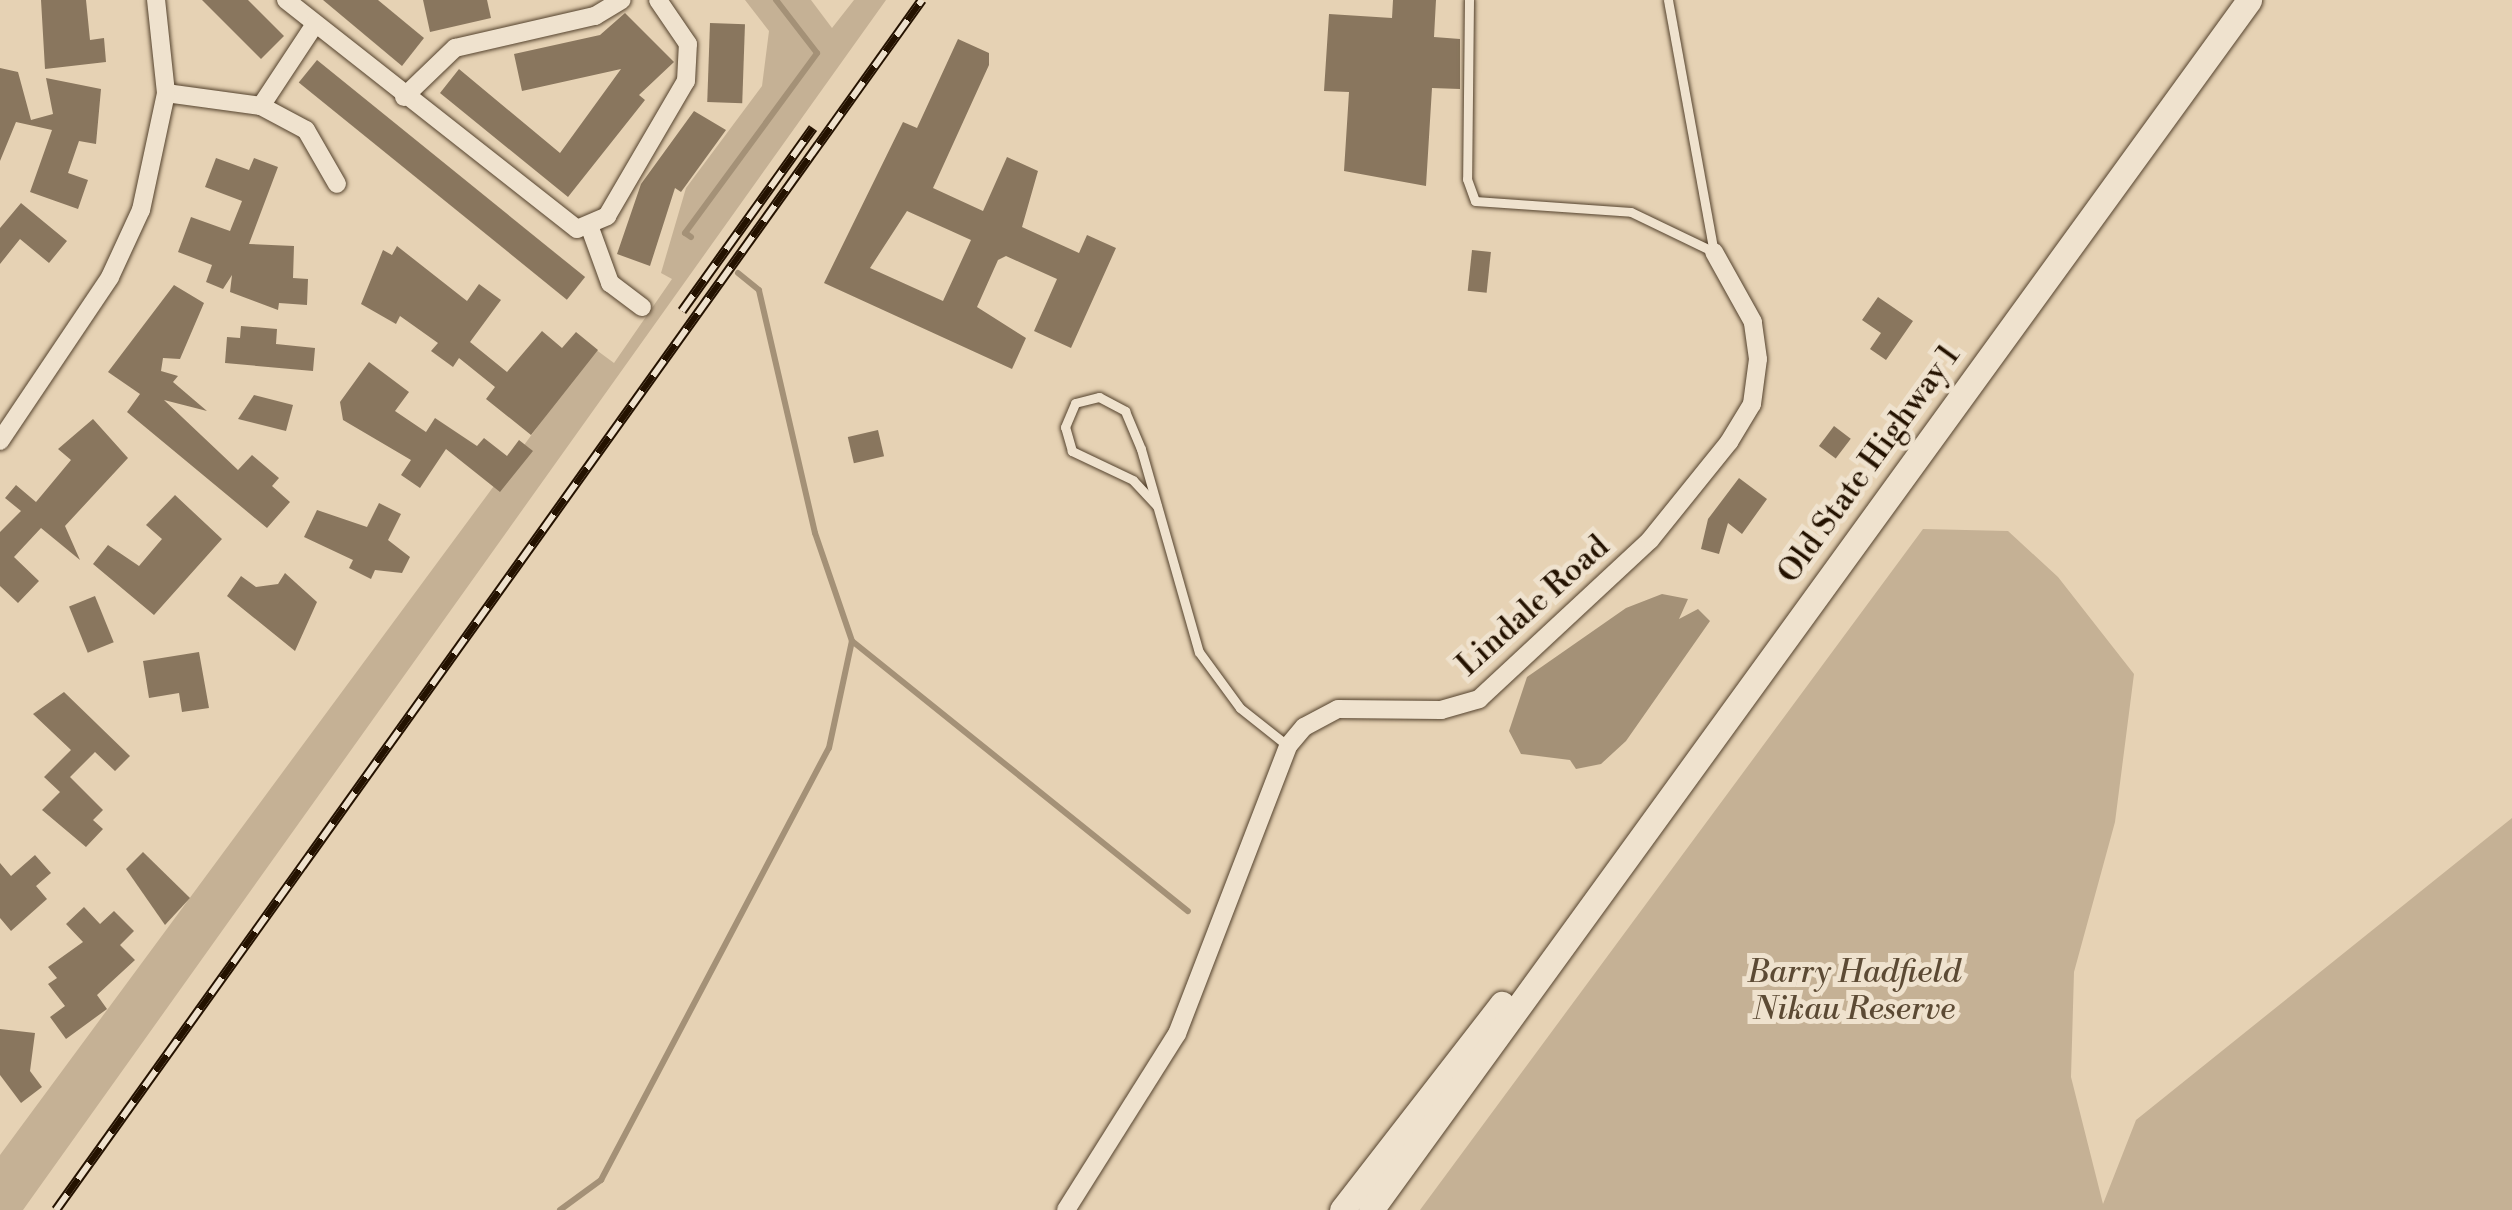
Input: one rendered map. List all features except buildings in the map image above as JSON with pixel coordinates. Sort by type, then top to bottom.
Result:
[{"type":"main road","name":"Old State Highway 1","points":[[1377,1203],[1542,966],[2249,0]]},
{"type":"main road","name":"Old State Highway 1","points":[[1342,1210],[1468,1044],[1542,966]]},
{"type":"street","points":[[0,441],[110,277],[141,210],[166,93],[156,0]]},
{"type":"street","points":[[286,0],[558,222],[590,228],[607,216],[689,74],[684,36],[658,0]]},
{"type":"street","points":[[404,96],[455,48],[595,16],[622,0]]},
{"type":"street","points":[[262,106],[315,24]]},
{"type":"street","points":[[166,93],[262,106],[306,130],[338,184]]},
{"type":"street","points":[[590,228],[610,283],[642,307]]},
{"type":"street","name":"Lindale Road","points":[[1288,746],[1304,727],[1338,709],[1441,710],[1479,698],[1688,499],[1752,404],[1758,359],[1753,322],[1714,252]]},
{"type":"street","points":[[1066,1210],[1178,1034],[1288,746]]},
{"type":"lane","points":[[1469,0],[1467,179],[1475,200],[1631,212],[1714,252]]},
{"type":"lane","points":[[1668,0],[1714,252]]},
{"type":"lane","points":[[1157,506],[1132,480],[1072,452],[1065,426],[1075,402],[1098,397],[1125,412],[1157,506],[1184,618],[1208,670],[1288,746]]},
{"type":"green space","points":[[745,0],[811,0],[832,28],[854,0],[886,0],[23,1210],[0,1210],[0,1155],[595,349],[614,363],[672,279],[661,273],[686,188],[762,86],[769,31]]},
{"type":"green space","name":"Barry Hadfield Nikau Reserve","points":[[1923,529],[2008,531],[2058,577],[2134,674],[2115,822],[2074,972],[2071,1077],[2103,1204],[2136,1120],[2512,818],[2512,1210],[1420,1210]]},
{"type":"shaded area","points":[[1662,594],[1688,599],[1679,619],[1698,609],[1710,621],[1626,741],[1601,764],[1576,769],[1570,760],[1521,754],[1509,731],[1527,677],[1626,608]]},
{"type":"waterway","points":[[691,237],[685,233],[817,53],[776,0]]},
{"type":"waterway","points":[[560,1210],[601,1180],[829,748],[852,641],[815,533],[759,290],[738,273]]},
{"type":"waterway","points":[[852,641],[1188,911]]},
{"type":"railway","points":[[56,1210],[922,0]]},
{"type":"railway","points":[[682,311],[813,128]]}]
